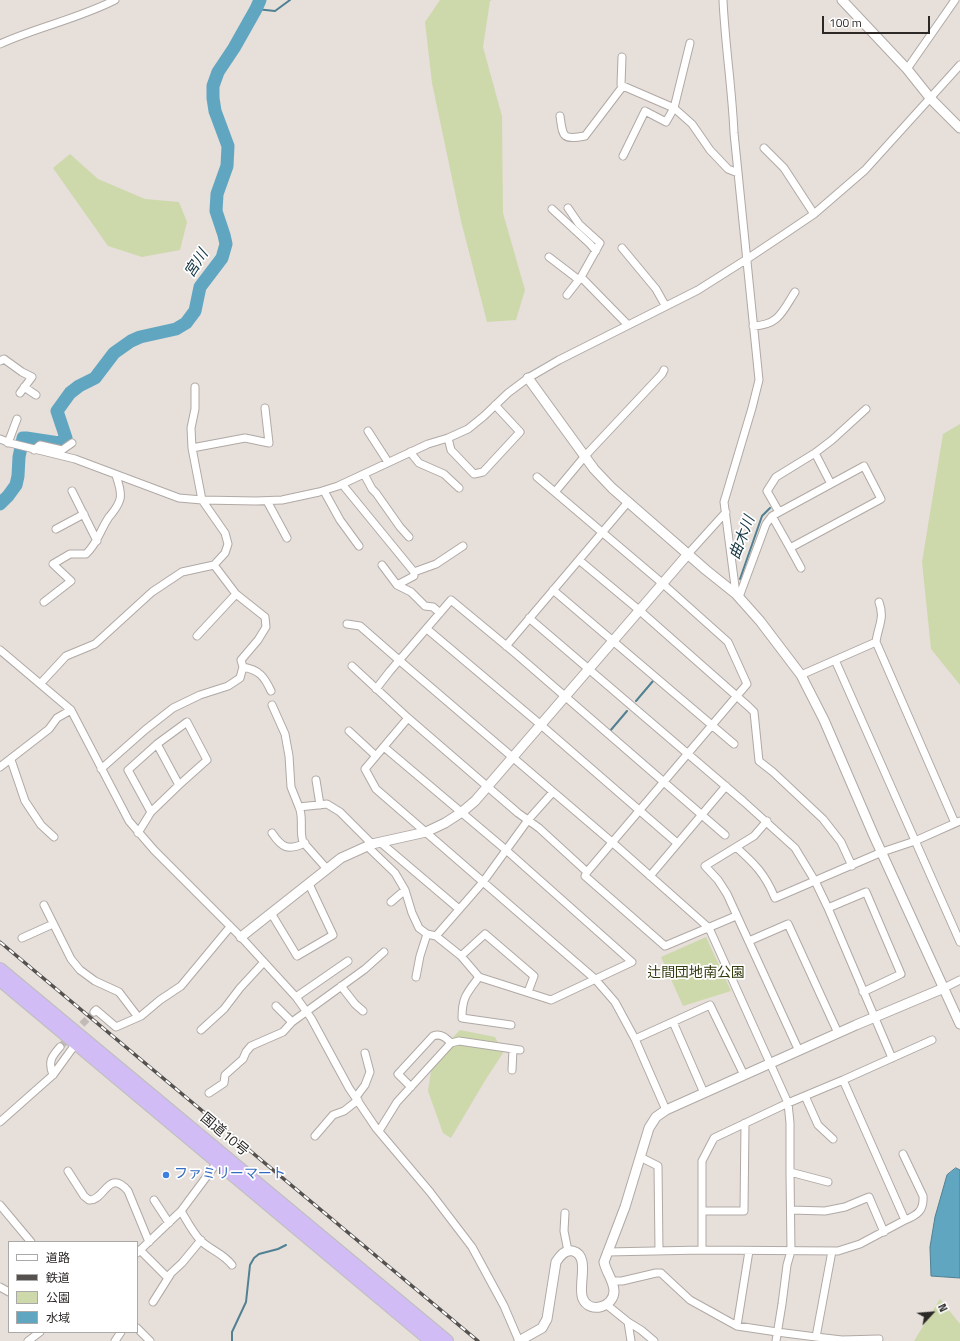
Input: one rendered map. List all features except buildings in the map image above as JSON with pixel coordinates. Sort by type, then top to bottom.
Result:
[{"type":"highway","name":"国道10号","points":[[0,969],[79,1040],[221,1158],[447,1341]]},
{"type":"highway","name":"国道10号","points":[[0,980],[79,1040]]},
{"type":"highway","name":"国道10号","points":[[221,1158],[431,1341]]},
{"type":"street","points":[[0,44],[100,8],[115,0]]},
{"type":"street","points":[[723,0],[725,40],[732,97],[738,173],[759,380],[724,502],[738,595]]},
{"type":"street","points":[[842,0],[906,69],[931,99],[960,128]]},
{"type":"street","points":[[906,69],[955,0]]},
{"type":"street","points":[[623,156],[645,111],[666,122],[674,108],[690,43]]},
{"type":"street","points":[[622,57],[621,85],[674,108],[692,124],[710,150],[728,169],[738,173]]},
{"type":"street","points":[[0,439],[30,449],[75,460],[179,498],[202,500],[267,501],[293,498],[324,491],[342,484],[428,444],[468,430],[494,405],[528,378],[627,324],[706,285],[814,214],[865,170],[931,99],[960,65]]},
{"type":"street","points":[[560,116],[565,136],[571,138],[585,136],[623,86]]},
{"type":"street","points":[[764,148],[784,168],[814,214]]},
{"type":"street","points":[[567,295],[580,279],[600,243],[579,224],[568,208]]},
{"type":"street","points":[[552,209],[596,251]]},
{"type":"street","points":[[622,248],[656,289],[665,306]]},
{"type":"street","points":[[549,257],[580,279],[627,324]]},
{"type":"street","points":[[753,326],[765,326],[778,318],[795,292]]},
{"type":"street","points":[[0,361],[4,359],[22,372],[32,377],[22,390],[36,395]]},
{"type":"street","points":[[555,492],[585,456],[662,374],[664,370]]},
{"type":"street","points":[[528,378],[594,469],[612,488],[738,595],[760,620],[801,675],[824,720],[960,1024]]},
{"type":"street","points":[[41,684],[66,656],[94,644],[152,592],[182,572],[214,565],[225,553],[228,544],[225,533],[202,500],[192,448],[190,428],[195,409],[195,387]]},
{"type":"street","points":[[448,438],[451,450],[474,474],[483,472],[520,432],[494,405]]},
{"type":"street","points":[[192,448],[245,438],[269,443],[265,408]]},
{"type":"street","points":[[778,512],[767,491],[776,477],[815,453],[832,440],[866,409]]},
{"type":"street","points":[[9,443],[16,419]]},
{"type":"street","points":[[368,431],[388,462]]},
{"type":"street","points":[[30,449],[40,445],[62,450],[72,443]]},
{"type":"street","points":[[410,452],[419,462],[444,474],[459,488]]},
{"type":"street","points":[[815,453],[831,484]]},
{"type":"street","points":[[738,595],[766,524],[772,516],[864,466],[881,499],[790,548]]},
{"type":"street","points":[[364,474],[372,489],[409,537]]},
{"type":"street","points":[[44,602],[71,581],[53,564],[70,554],[86,554],[94,547],[109,517],[114,512],[120,500],[121,494],[116,475]]},
{"type":"street","points":[[537,477],[662,583],[728,642],[747,684],[585,876],[665,946],[736,916]]},
{"type":"street","points":[[342,484],[414,572]]},
{"type":"street","points":[[72,491],[97,541]]},
{"type":"street","points":[[324,491],[340,520],[358,546]]},
{"type":"street","points":[[267,501],[287,538]]},
{"type":"street","points":[[506,646],[628,502]]},
{"type":"street","points":[[241,937],[341,858],[373,844],[426,832],[445,823],[475,801],[489,787],[662,583],[726,512]]},
{"type":"street","points":[[56,530],[84,514]]},
{"type":"street","points":[[772,516],[801,568]]},
{"type":"street","points":[[414,572],[436,564],[463,546]]},
{"type":"street","points":[[579,560],[639,610],[738,696],[754,712],[759,761],[773,772],[823,819],[841,842],[852,866]]},
{"type":"street","points":[[101,769],[145,730],[174,708],[200,694],[228,686],[240,678],[243,667],[241,660],[258,640],[266,627],[265,617],[236,594],[214,565]]},
{"type":"street","points":[[382,565],[398,585],[411,592],[425,606],[433,607],[440,613]]},
{"type":"street","points":[[398,585],[414,576],[414,572]]},
{"type":"street","points":[[553,590],[614,640],[734,744]]},
{"type":"street","points":[[197,636],[236,594]]},
{"type":"street","points":[[376,689],[451,600],[725,835]]},
{"type":"street","points":[[736,847],[756,865],[768,883],[775,898],[882,852],[915,841],[958,822],[876,642],[882,618],[882,611],[878,602]]},
{"type":"street","points":[[529,618],[767,821],[795,848],[815,881],[828,908],[892,1058]]},
{"type":"street","points":[[347,624],[360,626],[613,843],[709,928],[788,1103],[790,1123],[791,1251],[787,1265],[776,1341]]},
{"type":"street","points":[[427,629],[678,843]]},
{"type":"street","points":[[801,675],[876,642]]},
{"type":"street","points":[[0,650],[71,710],[129,821],[138,833],[241,937],[296,997],[306,1011],[357,1099],[379,1131],[430,1192],[472,1247],[504,1306],[519,1341],[542,1328],[547,1319],[556,1262],[561,1255],[568,1251],[575,1252],[581,1257],[583,1266],[580,1291],[583,1301],[591,1307],[599,1308],[607,1305],[613,1298],[614,1290],[612,1281],[605,1270],[604,1262],[625,1207],[649,1128],[656,1118],[666,1110],[960,980]]},
{"type":"street","points":[[835,660],[960,942]]},
{"type":"street","points":[[352,666],[408,718],[559,846],[587,872]]},
{"type":"street","points":[[243,667],[254,669],[266,680],[271,691]]},
{"type":"street","points":[[272,705],[286,734],[291,787],[302,813],[301,836],[327,869]]},
{"type":"street","points":[[0,768],[49,729],[57,718],[71,710]]},
{"type":"street","points":[[408,718],[366,769],[376,789],[595,979],[615,1002],[635,1039],[666,1110]]},
{"type":"street","points":[[138,833],[151,812],[207,760],[186,722],[157,744],[128,770],[151,812]]},
{"type":"street","points":[[350,731],[376,756]]},
{"type":"street","points":[[157,744],[179,785]]},
{"type":"street","points":[[373,844],[395,873],[405,890],[412,913],[419,928],[427,934],[436,936],[461,956],[479,977],[551,1000],[632,962],[506,850],[384,747]]},
{"type":"street","points":[[11,760],[25,801],[41,825],[54,837]]},
{"type":"street","points":[[316,780],[320,805]]},
{"type":"street","points":[[650,876],[726,786]]},
{"type":"street","points":[[436,936],[483,882],[528,820],[553,792]]},
{"type":"street","points":[[299,807],[327,804],[340,812],[373,844],[460,909]]},
{"type":"street","points":[[767,821],[754,836],[705,866],[727,894],[799,1051]]},
{"type":"street","points":[[272,833],[278,842],[287,847],[294,848],[305,843]]},
{"type":"street","points":[[271,913],[298,956],[333,935],[309,884]]},
{"type":"street","points":[[391,902],[405,890]]},
{"type":"street","points":[[828,908],[866,892],[898,967],[900,974],[863,992]]},
{"type":"street","points":[[44,905],[71,959],[80,970],[95,981],[119,992],[138,1017]]},
{"type":"street","points":[[22,938],[53,924]]},
{"type":"street","points":[[749,941],[788,924],[838,1033]]},
{"type":"street","points":[[94,1012],[96,1010],[116,1027],[138,1017],[181,986],[230,927]]},
{"type":"street","points":[[416,977],[420,956],[427,934]]},
{"type":"street","points":[[461,956],[485,934],[534,976],[528,992]]},
{"type":"street","points":[[209,1094],[224,1083],[225,1075],[243,1059],[251,1046],[283,1032],[292,1022],[365,969],[384,952]]},
{"type":"street","points":[[296,997],[348,961]]},
{"type":"street","points":[[202,1030],[224,1009],[240,988],[264,962]]},
{"type":"street","points":[[479,977],[466,993],[462,1005],[462,1018],[511,1025]]},
{"type":"street","points":[[341,986],[362,1012]]},
{"type":"street","points":[[635,1039],[710,1005],[744,1075]]},
{"type":"street","points":[[276,1006],[292,1022]]},
{"type":"street","points":[[673,1022],[704,1093]]},
{"type":"street","points":[[410,1087],[398,1074],[433,1036],[441,1036],[451,1043]]},
{"type":"street","points":[[0,1122],[53,1075],[79,1040]]},
{"type":"street","points":[[702,1250],[702,1161],[714,1138],[788,1103],[932,1040]]},
{"type":"street","points":[[379,1131],[397,1102],[451,1043],[459,1041],[516,1049],[512,1070]]},
{"type":"street","points":[[53,1075],[50,1066],[53,1055],[60,1048]]},
{"type":"street","points":[[315,1136],[333,1115],[344,1111],[357,1099],[370,1072],[365,1053]]},
{"type":"street","points":[[843,1080],[906,1220]]},
{"type":"street","points":[[805,1096],[818,1125],[833,1139]]},
{"type":"street","points":[[702,1211],[744,1211],[745,1123]]},
{"type":"street","points":[[607,1252],[702,1250],[838,1251],[860,1244],[915,1216],[921,1211],[924,1203],[923,1196],[903,1154]]},
{"type":"street","points":[[640,1157],[658,1166],[659,1251]]},
{"type":"street","points":[[170,1275],[166,1276],[139,1252],[181,1211],[221,1158]]},
{"type":"street","points":[[68,1171],[84,1196],[89,1200],[94,1199],[111,1184],[120,1184],[124,1187],[128,1191],[150,1242]]},
{"type":"street","points":[[790,1172],[828,1182]]},
{"type":"street","points":[[791,1210],[826,1211],[845,1207],[869,1197],[884,1232]]},
{"type":"street","points":[[154,1200],[169,1223]]},
{"type":"street","points":[[0,1205],[29,1241]]},
{"type":"street","points":[[181,1211],[201,1240],[226,1257],[232,1265]]},
{"type":"street","points":[[565,1212],[564,1231],[568,1251]]},
{"type":"street","points":[[154,1302],[170,1275],[201,1240]]},
{"type":"street","points":[[737,1326],[749,1250]]},
{"type":"street","points":[[816,1337],[832,1251]]},
{"type":"street","points":[[612,1281],[622,1281],[661,1273],[690,1300],[737,1326],[842,1340],[879,1339]]},
{"type":"street","points":[[607,1305],[654,1341]]},
{"type":"street","points":[[628,1322],[631,1341]]},
{"type":"street","points":[[138,1329],[150,1341]]},
{"type":"street","points":[[28,1341],[39,1333]]},
{"type":"green space","points":[[440,0],[492,0],[490,1],[483,47],[502,116],[503,213],[525,290],[516,320],[487,322],[461,221],[432,83],[425,22]]},
{"type":"green space","points":[[70,154],[98,179],[145,199],[179,202],[187,222],[180,250],[142,257],[108,246],[53,168]]},
{"type":"green space","points":[[960,424],[960,685],[931,649],[922,562],[943,434]]},
{"type":"green space","name":"辻間団地南公園","points":[[706,937],[731,991],[683,1006],[661,957]]},
{"type":"green space","points":[[460,1030],[495,1037],[503,1053],[451,1138],[443,1133],[428,1091],[433,1058]]},
{"type":"green space","points":[[940,1299],[960,1324],[960,1341],[914,1341]]},
{"type":"water","points":[[956,1168],[960,1170],[960,1278],[931,1276],[930,1247],[935,1217],[947,1175]]},
{"type":"waterway","name":"宮川","points":[[0,504],[16,485],[23,438],[59,443],[66,438],[57,411],[70,393],[79,386],[95,378],[114,353],[131,341],[140,337],[176,329],[186,323],[195,311],[200,287],[222,258],[226,244],[216,211],[217,194],[227,166],[228,146],[215,111],[213,86],[218,72],[234,48],[260,0]]},
{"type":"waterway","points":[[256,9],[275,11],[290,0]]},
{"type":"waterway","name":"曲木川","points":[[740,579],[762,516],[770,508]]},
{"type":"waterway","name":"曲木川","points":[[636,701],[653,681]]},
{"type":"waterway","name":"曲木川","points":[[610,731],[627,711]]},
{"type":"waterway","name":"曲木川","points":[[232,1341],[232,1332],[246,1302],[250,1265],[254,1258],[259,1254],[278,1249],[286,1245]]},
{"type":"tunnel","points":[[60,1047],[94,1012]]},
{"type":"railway","points":[[0,942],[478,1341]]},
{"type":"place","name":"ファミリーマート","points":[[166,1175]]}]
